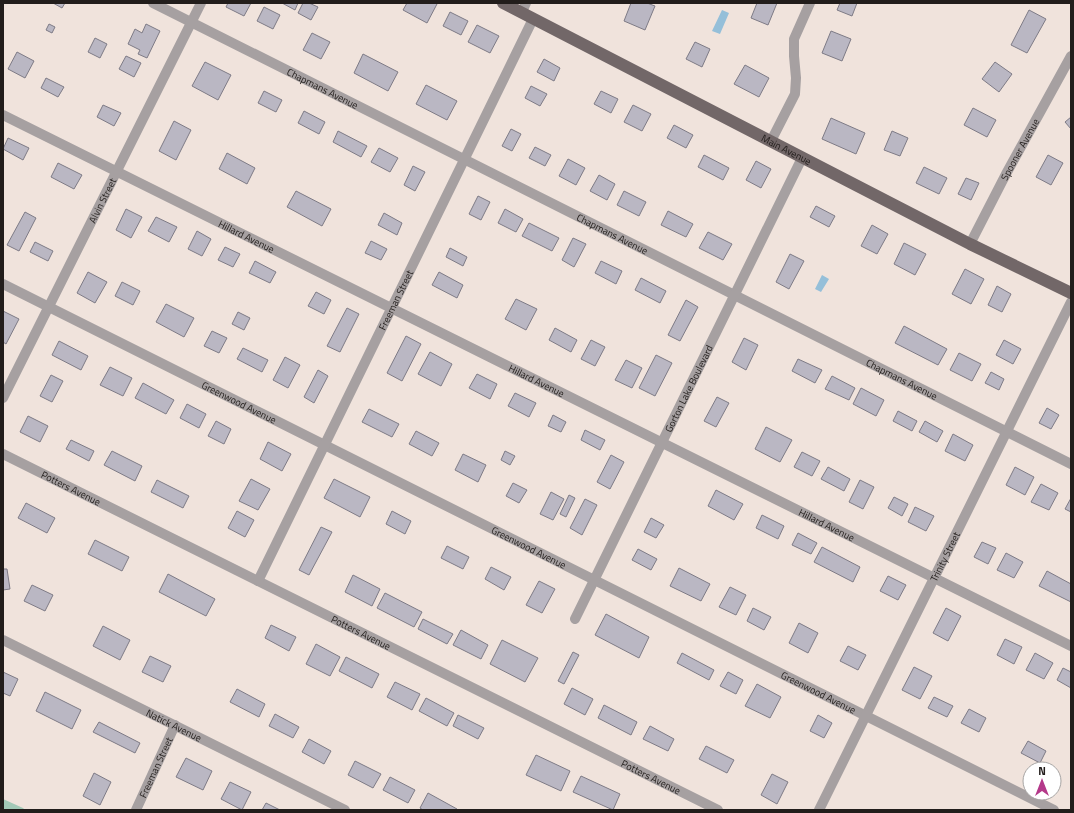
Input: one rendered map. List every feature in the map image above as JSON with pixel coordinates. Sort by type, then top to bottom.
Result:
[{"type":"main road","name":"Main Avenue","points":[[503,3],[524,8],[533,18],[970,244],[1071,293]]},
{"type":"street","name":"Chapmans Avenue","points":[[153,3],[1071,464]]},
{"type":"street","name":"Alvin Street","points":[[3,398],[202,3]]},
{"type":"street","points":[[771,141],[795,94],[796,78],[794,39],[810,3]]},
{"type":"street","name":"Freeman Street","points":[[258,581],[533,18]]},
{"type":"street","name":"Spooner Avenue","points":[[970,244],[1006,174],[1071,57]]},
{"type":"street","name":"Hillard Avenue","points":[[3,114],[1071,646]]},
{"type":"street","name":"Gorton Lake Boulevard","points":[[575,619],[802,158]]},
{"type":"street","name":"Greenwood Avenue","points":[[3,284],[1054,810]]},
{"type":"street","name":"Trinity Street","points":[[819,810],[1071,302]]},
{"type":"street","name":"Potters Avenue","points":[[3,454],[718,810]]},
{"type":"street","name":"Natick Avenue","points":[[3,640],[345,810]]},
{"type":"street","name":"Freeman Street","points":[[136,810],[175,726]]},
{"type":"green space","points":[[3,799],[23,808],[25,810],[3,810]]},
{"type":"water","points":[[722,10],[729,13],[720,34],[712,31]]},
{"type":"water","points":[[822,275],[829,279],[821,292],[815,289]]},
{"type":"building","points":[[53,3],[65,3],[62,8]]},
{"type":"building","points":[[228,3],[251,3],[244,16],[226,7]]},
{"type":"building","points":[[282,3],[298,3],[295,10]]},
{"type":"building","points":[[303,3],[309,3],[318,7],[311,20],[298,13]]},
{"type":"building","points":[[407,3],[437,4],[427,23],[403,10]]},
{"type":"building","points":[[631,3],[647,3],[655,6],[645,30],[624,21]]},
{"type":"building","points":[[757,3],[777,3],[768,25],[751,18]]},
{"type":"building","points":[[840,3],[857,3],[852,16],[837,10]]},
{"type":"building","points":[[264,7],[280,15],[273,29],[257,21]]},
{"type":"building","points":[[1029,10],[1046,19],[1027,53],[1011,45]]},
{"type":"building","points":[[450,12],[468,21],[461,35],[443,26]]},
{"type":"building","points":[[49,24],[55,27],[52,33],[46,30]]},
{"type":"building","points":[[146,24],[160,31],[147,58],[138,54],[140,50],[128,44],[135,29],[142,33]]},
{"type":"building","points":[[477,25],[499,36],[490,53],[468,42]]},
{"type":"building","points":[[831,31],[851,39],[842,61],[822,53]]},
{"type":"building","points":[[312,33],[330,42],[321,59],[303,50]]},
{"type":"building","points":[[95,38],[107,44],[100,58],[88,52]]},
{"type":"building","points":[[695,42],[710,49],[702,67],[686,59]]},
{"type":"building","points":[[17,52],[34,61],[25,78],[8,69]]},
{"type":"building","points":[[363,54],[398,72],[388,91],[354,73]]},
{"type":"building","points":[[126,56],[141,63],[134,77],[119,69]]},
{"type":"building","points":[[544,59],[560,68],[554,81],[537,72]]},
{"type":"building","points":[[205,62],[231,75],[218,100],[192,86]]},
{"type":"building","points":[[995,62],[1012,74],[999,92],[982,79]]},
{"type":"building","points":[[745,65],[769,78],[759,97],[734,84]]},
{"type":"building","points":[[46,78],[64,87],[58,97],[41,88]]},
{"type":"building","points":[[426,85],[457,101],[447,120],[416,104]]},
{"type":"building","points":[[531,86],[547,94],[540,106],[525,98]]},
{"type":"building","points":[[264,91],[282,100],[276,112],[258,103]]},
{"type":"building","points":[[601,91],[618,99],[611,113],[594,104]]},
{"type":"building","points":[[103,105],[121,113],[114,126],[97,117]]},
{"type":"building","points":[[633,105],[651,114],[642,131],[624,122]]},
{"type":"building","points":[[973,108],[996,120],[987,137],[964,125]]},
{"type":"building","points":[[304,111],[325,122],[319,134],[298,123]]},
{"type":"building","points":[[1071,117],[1071,129],[1065,122]]},
{"type":"building","points":[[831,118],[865,133],[856,154],[822,139]]},
{"type":"building","points":[[174,121],[191,130],[176,160],[159,151]]},
{"type":"building","points":[[674,125],[693,135],[686,148],[667,138]]},
{"type":"building","points":[[511,129],[521,134],[512,151],[502,146]]},
{"type":"building","points":[[338,131],[367,146],[361,157],[333,142]]},
{"type":"building","points":[[892,131],[908,138],[900,156],[884,150]]},
{"type":"building","points":[[8,138],[29,148],[23,160],[3,149]]},
{"type":"building","points":[[535,147],[551,155],[545,166],[529,158]]},
{"type":"building","points":[[379,148],[398,158],[390,172],[371,162]]},
{"type":"building","points":[[227,153],[255,168],[247,184],[219,169]]},
{"type":"building","points":[[704,155],[729,168],[723,180],[698,167]]},
{"type":"building","points":[[1048,155],[1063,163],[1051,185],[1036,177]]},
{"type":"building","points":[[568,159],[585,168],[576,185],[559,176]]},
{"type":"building","points":[[756,161],[771,169],[761,188],[746,180]]},
{"type":"building","points":[[58,163],[82,175],[74,189],[51,177]]},
{"type":"building","points":[[413,166],[425,172],[415,191],[404,185]]},
{"type":"building","points":[[924,167],[947,178],[939,194],[916,183]]},
{"type":"building","points":[[599,175],[615,184],[607,200],[590,191]]},
{"type":"building","points":[[966,178],[979,183],[971,200],[958,194]]},
{"type":"building","points":[[296,191],[331,209],[322,226],[287,207]]},
{"type":"building","points":[[624,191],[646,202],[639,216],[617,205]]},
{"type":"building","points":[[478,196],[490,202],[481,220],[469,214]]},
{"type":"building","points":[[816,206],[835,216],[829,227],[810,217]]},
{"type":"building","points":[[126,209],[142,217],[131,238],[116,230]]},
{"type":"building","points":[[505,209],[523,219],[516,232],[498,223]]},
{"type":"building","points":[[668,211],[693,224],[686,237],[661,225]]},
{"type":"building","points":[[25,212],[36,218],[19,251],[7,245]]},
{"type":"building","points":[[384,213],[402,223],[397,235],[378,225]]},
{"type":"building","points":[[156,217],[177,227],[169,242],[148,231]]},
{"type":"building","points":[[529,223],[559,238],[552,251],[522,236]]},
{"type":"building","points":[[872,225],[888,234],[877,254],[861,246]]},
{"type":"building","points":[[197,231],[211,239],[202,256],[188,249]]},
{"type":"building","points":[[708,232],[732,244],[723,260],[699,248]]},
{"type":"building","points":[[573,238],[586,244],[574,267],[562,260]]},
{"type":"building","points":[[371,241],[387,249],[381,260],[365,253]]},
{"type":"building","points":[[35,242],[53,251],[48,261],[30,252]]},
{"type":"building","points":[[904,243],[926,254],[915,275],[894,264]]},
{"type":"building","points":[[225,247],[240,254],[233,267],[218,260]]},
{"type":"building","points":[[450,248],[467,257],[463,266],[446,257]]},
{"type":"building","points":[[790,254],[804,261],[789,289],[776,282]]},
{"type":"building","points":[[255,261],[276,272],[270,283],[249,273]]},
{"type":"building","points":[[601,261],[622,271],[616,284],[595,273]]},
{"type":"building","points":[[965,269],[984,279],[971,304],[952,294]]},
{"type":"building","points":[[88,272],[107,282],[95,303],[77,293]]},
{"type":"building","points":[[439,272],[463,285],[457,298],[432,285]]},
{"type":"building","points":[[641,278],[666,291],[660,303],[635,290]]},
{"type":"building","points":[[122,282],[140,291],[133,305],[115,296]]},
{"type":"building","points":[[997,286],[1011,294],[1002,312],[988,305]]},
{"type":"building","points":[[316,292],[331,300],[324,314],[308,306]]},
{"type":"building","points":[[516,299],[537,309],[526,330],[505,319]]},
{"type":"building","points":[[686,300],[698,307],[680,341],[668,335]]},
{"type":"building","points":[[166,304],[194,318],[184,337],[156,322]]},
{"type":"building","points":[[347,308],[359,314],[340,352],[327,346]]},
{"type":"building","points":[[3,311],[19,319],[6,344],[3,342]]},
{"type":"building","points":[[238,312],[250,318],[244,330],[232,324]]},
{"type":"building","points":[[904,326],[947,349],[938,365],[895,343]]},
{"type":"building","points":[[555,328],[577,340],[571,352],[549,340]]},
{"type":"building","points":[[212,331],[227,338],[219,353],[204,346]]},
{"type":"building","points":[[406,336],[421,344],[402,381],[387,373]]},
{"type":"building","points":[[744,338],[758,345],[746,370],[732,362]]},
{"type":"building","points":[[591,340],[605,347],[595,366],[581,359]]},
{"type":"building","points":[[1004,340],[1021,349],[1013,364],[996,355]]},
{"type":"building","points":[[59,341],[88,356],[81,370],[52,355]]},
{"type":"building","points":[[243,348],[268,360],[262,372],[237,359]]},
{"type":"building","points":[[430,352],[452,364],[441,386],[418,374]]},
{"type":"building","points":[[959,353],[981,364],[972,381],[950,370]]},
{"type":"building","points":[[656,355],[672,363],[655,396],[639,388]]},
{"type":"building","points":[[285,357],[300,365],[288,388],[273,380]]},
{"type":"building","points":[[798,359],[822,370],[815,383],[792,371]]},
{"type":"building","points":[[626,360],[642,368],[632,388],[615,380]]},
{"type":"building","points":[[110,367],[132,378],[123,396],[100,385]]},
{"type":"building","points":[[318,370],[328,376],[314,403],[304,397]]},
{"type":"building","points":[[991,372],[1004,379],[999,390],[985,383]]},
{"type":"building","points":[[477,374],[497,384],[490,399],[469,388]]},
{"type":"building","points":[[51,375],[63,381],[52,402],[40,396]]},
{"type":"building","points":[[832,376],[855,388],[849,400],[825,389]]},
{"type":"building","points":[[143,383],[174,400],[166,414],[135,398]]},
{"type":"building","points":[[861,388],[884,400],[876,416],[853,404]]},
{"type":"building","points":[[515,393],[536,403],[529,417],[508,406]]},
{"type":"building","points":[[717,397],[729,403],[716,427],[704,421]]},
{"type":"building","points":[[187,404],[206,414],[199,428],[180,418]]},
{"type":"building","points":[[1047,408],[1059,415],[1051,429],[1039,423]]},
{"type":"building","points":[[369,409],[399,424],[392,437],[362,422]]},
{"type":"building","points":[[898,411],[917,421],[912,431],[893,421]]},
{"type":"building","points":[[553,415],[566,422],[561,432],[548,426]]},
{"type":"building","points":[[28,416],[48,426],[40,442],[20,432]]},
{"type":"building","points":[[216,421],[231,429],[224,444],[208,436]]},
{"type":"building","points":[[925,421],[943,431],[937,442],[919,432]]},
{"type":"building","points":[[766,427],[792,440],[780,462],[755,449]]},
{"type":"building","points":[[585,430],[605,440],[600,450],[581,440]]},
{"type":"building","points":[[416,431],[439,443],[432,456],[409,444]]},
{"type":"building","points":[[953,434],[973,445],[965,461],[945,451]]},
{"type":"building","points":[[71,440],[94,451],[89,461],[66,449]]},
{"type":"building","points":[[268,442],[291,454],[282,471],[260,459]]},
{"type":"building","points":[[112,451],[142,466],[135,481],[104,465]]},
{"type":"building","points":[[505,451],[515,456],[510,465],[501,460]]},
{"type":"building","points":[[802,452],[820,461],[812,476],[794,467]]},
{"type":"building","points":[[463,454],[486,465],[478,482],[455,470]]},
{"type":"building","points":[[611,455],[624,462],[610,489],[597,482]]},
{"type":"building","points":[[828,467],[850,479],[844,491],[821,479]]},
{"type":"building","points":[[1015,467],[1034,477],[1025,495],[1006,485]]},
{"type":"building","points":[[251,479],[270,489],[258,510],[239,501]]},
{"type":"building","points":[[334,479],[370,497],[360,517],[324,498]]},
{"type":"building","points":[[157,480],[189,496],[183,508],[151,492]]},
{"type":"building","points":[[860,480],[874,487],[863,509],[849,502]]},
{"type":"building","points":[[513,483],[527,490],[519,503],[506,496]]},
{"type":"building","points":[[1041,484],[1058,493],[1049,510],[1031,502]]},
{"type":"building","points":[[716,490],[743,504],[734,520],[708,506]]},
{"type":"building","points":[[551,492],[564,499],[553,520],[540,514]]},
{"type":"building","points":[[569,495],[575,498],[566,517],[560,514]]},
{"type":"building","points":[[894,497],[908,504],[902,516],[888,508]]},
{"type":"building","points":[[1071,498],[1071,512],[1065,509]]},
{"type":"building","points":[[585,499],[597,505],[582,535],[570,528]]},
{"type":"building","points":[[26,503],[55,518],[47,533],[18,518]]},
{"type":"building","points":[[915,507],[934,516],[926,531],[908,522]]},
{"type":"building","points":[[237,511],[254,520],[245,537],[228,528]]},
{"type":"building","points":[[392,511],[411,521],[405,534],[386,524]]},
{"type":"building","points":[[762,515],[784,526],[778,539],[756,528]]},
{"type":"building","points":[[651,518],[664,525],[656,538],[644,532]]},
{"type":"building","points":[[321,527],[332,532],[309,575],[299,570]]},
{"type":"building","points":[[798,533],[817,543],[811,554],[792,545]]},
{"type":"building","points":[[95,540],[129,557],[122,571],[88,554]]},
{"type":"building","points":[[982,542],[996,548],[988,564],[974,557]]},
{"type":"building","points":[[447,546],[469,557],[463,569],[441,558]]},
{"type":"building","points":[[822,547],[860,567],[853,582],[814,562]]},
{"type":"building","points":[[638,549],[657,559],[651,570],[632,560]]},
{"type":"building","points":[[1006,553],[1023,562],[1014,578],[997,570]]},
{"type":"building","points":[[491,567],[511,577],[504,590],[485,579]]},
{"type":"building","points":[[679,568],[710,584],[701,601],[670,586]]},
{"type":"building","points":[[3,569],[7,569],[10,589],[3,590]]},
{"type":"building","points":[[1047,571],[1071,584],[1071,602],[1039,586]]},
{"type":"building","points":[[168,574],[215,599],[206,616],[159,592]]},
{"type":"building","points":[[353,575],[380,589],[372,606],[345,592]]},
{"type":"building","points":[[888,576],[906,585],[898,600],[880,591]]},
{"type":"building","points":[[539,581],[555,589],[542,613],[526,605]]},
{"type":"building","points":[[32,585],[53,595],[45,611],[24,601]]},
{"type":"building","points":[[730,587],[746,595],[736,615],[719,607]]},
{"type":"building","points":[[385,593],[422,612],[414,627],[377,608]]},
{"type":"building","points":[[753,608],[771,617],[764,630],[747,621]]},
{"type":"building","points":[[946,608],[961,616],[948,641],[933,633]]},
{"type":"building","points":[[606,614],[649,637],[639,658],[595,635]]},
{"type":"building","points":[[423,619],[453,634],[447,644],[418,629]]},
{"type":"building","points":[[799,623],[818,633],[808,653],[789,643]]},
{"type":"building","points":[[271,625],[296,637],[289,651],[265,638]]},
{"type":"building","points":[[103,626],[130,640],[120,660],[93,646]]},
{"type":"building","points":[[461,630],[488,645],[481,659],[453,645]]},
{"type":"building","points":[[1005,639],[1022,647],[1014,664],[997,655]]},
{"type":"building","points":[[502,640],[538,658],[525,682],[490,664]]},
{"type":"building","points":[[316,644],[340,657],[330,676],[306,664]]},
{"type":"building","points":[[848,646],[866,655],[858,670],[840,661]]},
{"type":"building","points":[[573,652],[579,655],[564,684],[558,681]]},
{"type":"building","points":[[682,653],[714,670],[709,680],[677,663]]},
{"type":"building","points":[[1035,653],[1053,663],[1044,679],[1026,670]]},
{"type":"building","points":[[150,656],[171,666],[163,682],[142,672]]},
{"type":"building","points":[[346,657],[379,674],[372,688],[339,671]]},
{"type":"building","points":[[914,667],[932,676],[920,699],[902,690]]},
{"type":"building","points":[[1063,668],[1071,672],[1071,688],[1057,680]]},
{"type":"building","points":[[3,672],[18,679],[10,696],[3,693]]},
{"type":"building","points":[[728,672],[743,680],[736,694],[720,686]]},
{"type":"building","points":[[395,682],[420,694],[412,710],[387,697]]},
{"type":"building","points":[[757,684],[781,697],[770,718],[745,706]]},
{"type":"building","points":[[572,688],[593,699],[585,715],[564,704]]},
{"type":"building","points":[[237,689],[265,704],[259,717],[230,702]]},
{"type":"building","points":[[45,692],[81,710],[72,729],[36,711]]},
{"type":"building","points":[[934,697],[953,706],[947,717],[928,708]]},
{"type":"building","points":[[426,698],[454,713],[447,726],[419,711]]},
{"type":"building","points":[[604,705],[637,722],[631,735],[598,718]]},
{"type":"building","points":[[969,709],[986,718],[979,732],[961,723]]},
{"type":"building","points":[[275,714],[299,727],[293,738],[269,726]]},
{"type":"building","points":[[458,715],[484,728],[478,739],[453,726]]},
{"type":"building","points":[[818,715],[832,723],[824,738],[810,731]]},
{"type":"building","points":[[99,722],[140,743],[135,753],[93,732]]},
{"type":"building","points":[[650,726],[674,739],[668,751],[643,739]]},
{"type":"building","points":[[309,739],[331,751],[324,764],[302,752]]},
{"type":"building","points":[[1028,741],[1046,751],[1041,761],[1036,761],[1021,753]]},
{"type":"building","points":[[706,746],[734,760],[727,773],[699,759]]},
{"type":"building","points":[[536,755],[570,771],[561,791],[526,775]]},
{"type":"building","points":[[186,758],[212,771],[203,790],[176,777]]},
{"type":"building","points":[[355,761],[381,774],[373,788],[348,775]]},
{"type":"building","points":[[94,773],[111,782],[100,805],[83,796]]},
{"type":"building","points":[[772,774],[788,782],[777,804],[761,795]]},
{"type":"building","points":[[581,776],[620,794],[613,810],[573,792]]},
{"type":"building","points":[[390,777],[415,790],[408,803],[383,790]]},
{"type":"building","points":[[230,782],[251,792],[242,810],[221,799]]},
{"type":"building","points":[[428,793],[457,809],[423,810],[420,808]]},
{"type":"building","points":[[266,803],[280,810],[262,810]]}]
